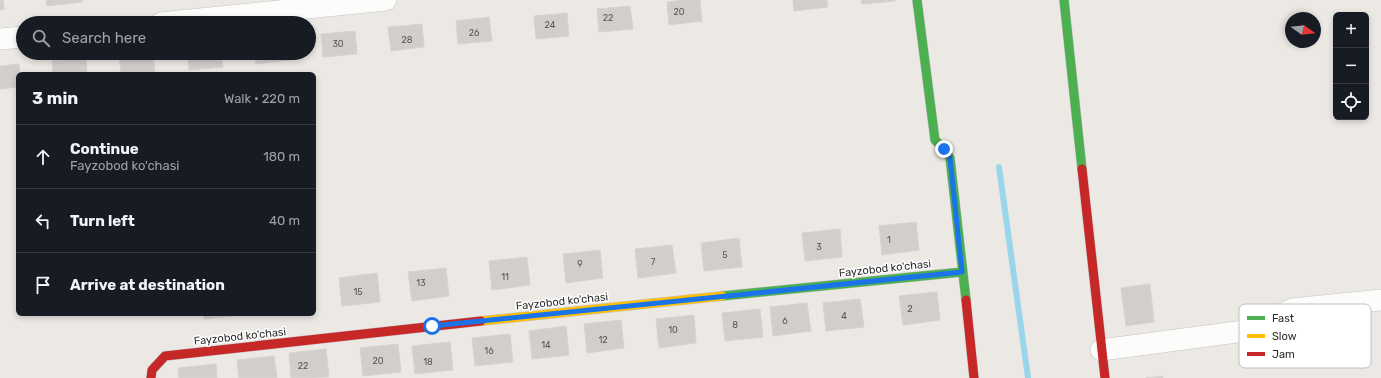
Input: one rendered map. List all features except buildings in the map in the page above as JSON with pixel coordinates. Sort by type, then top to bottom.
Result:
[{"type":"street","points":[[229,16],[386,0]]},
{"type":"street","points":[[917,0],[935,140],[950,158],[974,378]]},
{"type":"street","points":[[1064,0],[1105,378]]},
{"type":"street","points":[[0,39],[16,38]]},
{"type":"street","name":"Fayzobod ko'chasi","points":[[151,378],[152,370],[165,356],[447,325],[962,272]]},
{"type":"street","points":[[1341,304],[1381,300]]},
{"type":"street","points":[[1101,350],[1239,332]]},
{"type":"waterway","points":[[999,167],[1028,378]]},
{"type":"traffic: fast","points":[[917,0],[935,140],[950,158],[966,300]]},
{"type":"traffic: fast","points":[[1064,0],[1082,169]]},
{"type":"traffic: fast","points":[[722,296],[962,272]]},
{"type":"traffic: slow","points":[[481,321],[722,296]]},
{"type":"traffic: jam","points":[[1082,169],[1105,378]]},
{"type":"traffic: jam","points":[[966,300],[974,378]]},
{"type":"traffic: jam","points":[[151,378],[152,370],[165,356],[481,321]]},
{"type":"route","points":[[432,326],[962,272],[950,158],[944,149]]}]
